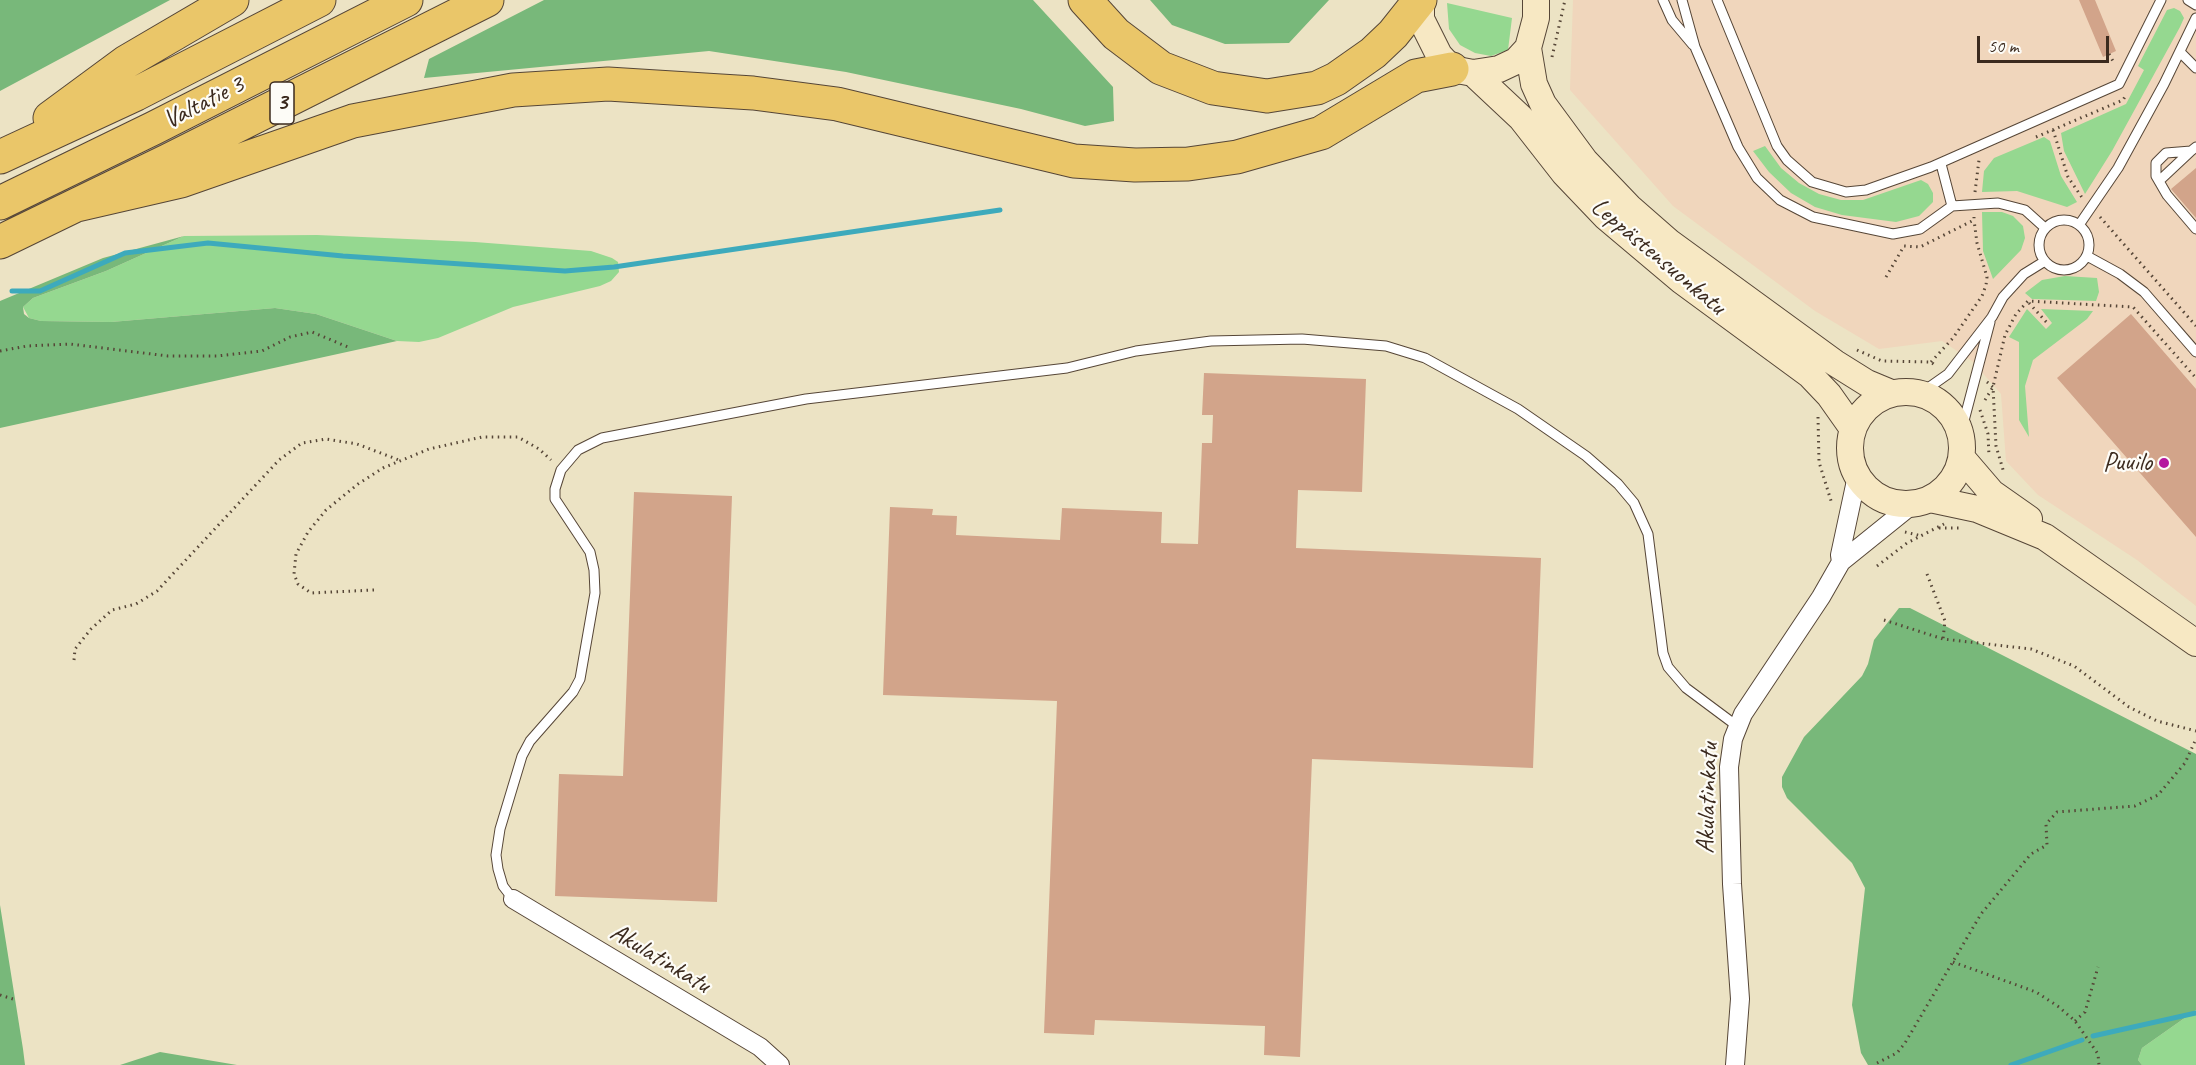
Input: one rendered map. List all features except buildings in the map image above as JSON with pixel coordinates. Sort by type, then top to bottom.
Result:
[{"type":"highway","points":[[0,157],[126,62],[232,0]]},
{"type":"highway","name":"Valtatie 3","points":[[0,157],[136,94],[319,0]]},
{"type":"highway","name":"Valtatie 3","points":[[0,203],[165,123],[406,0]]},
{"type":"highway","name":"3","points":[[0,242],[487,0]]},
{"type":"highway","points":[[1085,0],[1116,34],[1161,68],[1213,88],[1267,96],[1317,88],[1336,79],[1374,53],[1393,34],[1420,0]]},
{"type":"highway","points":[[77,205],[181,181],[353,121],[513,90],[608,84],[753,93],[837,104],[1074,160],[1136,165],[1188,164],[1237,157],[1321,133],[1416,76],[1462,71]]},
{"type":"main road","name":"Leppästensuonkatu","points":[[1420,0],[1421,19],[1429,38],[1462,71],[1521,118],[1564,173],[1606,217],[1682,281],[1810,375],[1829,395],[1852,429]]},
{"type":"main road","points":[[1462,71],[1499,69],[1516,62],[1528,48],[1539,6]]},
{"type":"main road","name":"Leppästensuonkatu","points":[[1528,48],[1534,84],[1543,104],[1585,161],[1629,207],[1669,242],[1835,363],[1867,383],[1891,393]]},
{"type":"main road","points":[[1921,502],[1951,483],[1962,458],[1960,432],[1946,407],[1921,393],[1891,393],[1867,407],[1852,429],[1850,453],[1857,476],[1867,488],[1880,498],[1896,503],[1921,502],[1977,509],[2045,537],[2196,643]]},
{"type":"main road","points":[[1962,458],[1992,493],[2031,521],[2045,537]]},
{"type":"street","name":"Akulatinkatu","points":[[1841,562],[1840,555],[1857,476]]},
{"type":"street","name":"Akulatinkatu","points":[[1735,1065],[1740,999],[1732,884],[1729,767],[1737,726],[1841,562],[1921,502]]},
{"type":"street","name":"Akulatinkatu","points":[[513,899],[760,1047],[780,1065]]},
{"type":"lane","points":[[1663,0],[1672,20],[1695,47]]},
{"type":"lane","points":[[1682,0],[1695,47],[1738,147],[1757,178],[1780,200],[1813,217],[1850,227],[1893,234],[1920,229],[1952,206],[1998,202],[2025,210],[2045,228]]},
{"type":"lane","points":[[1717,0],[1777,146],[1787,160],[1812,182],[1846,192],[1866,190],[1941,164],[2119,84],[2161,0]]},
{"type":"lane","points":[[2188,0],[2196,5]]},
{"type":"lane","points":[[2079,225],[2118,168],[2196,18]]},
{"type":"lane","points":[[2180,52],[2196,68]]},
{"type":"lane","points":[[2193,149],[2166,153],[2156,163],[2156,176],[2196,228]]},
{"type":"lane","points":[[2159,181],[2193,149]]},
{"type":"lane","points":[[1941,164],[1952,206]]},
{"type":"lane","points":[[2064,220],[2079,225],[2088,237],[2087,256],[2081,264],[2063,270],[2054,268],[2045,261],[2038,246],[2045,228],[2054,222],[2064,220]]},
{"type":"lane","points":[[2087,256],[2120,274],[2144,292],[2196,352]]},
{"type":"lane","points":[[1921,393],[1948,374],[1992,317],[2003,297],[2024,274],[2045,261]]},
{"type":"lane","points":[[1960,432],[1992,317]]},
{"type":"lane","points":[[513,899],[503,886],[498,869],[496,855],[500,829],[522,756],[530,741],[568,698],[580,679],[595,592],[590,552],[555,499],[555,489],[561,470],[579,450],[602,438],[806,399],[1067,368],[1136,351],[1211,341],[1302,339],[1386,346],[1425,358],[1518,409],[1586,456],[1618,484],[1634,503],[1648,534],[1663,653],[1668,667],[1686,688],[1737,726]]},
{"type":"path","points":[[1552,58],[1564,0]]},
{"type":"path","points":[[2032,139],[2123,100],[2135,78],[2116,66],[2109,54]]},
{"type":"path","points":[[2053,130],[2068,177],[2091,207],[2196,326]]},
{"type":"path","points":[[1851,347],[1882,361],[1931,362],[1953,338],[1982,296],[1986,285],[1987,277],[1974,220],[1974,205],[1979,160],[1990,156]]},
{"type":"path","points":[[1886,278],[1904,246],[1920,247],[1974,220]]},
{"type":"path","points":[[2028,301],[2133,307],[2196,378]]},
{"type":"path","points":[[2028,301],[2049,326]]},
{"type":"path","points":[[2005,474],[1996,446],[1993,387],[2005,335],[2016,314],[2028,301]]},
{"type":"path","points":[[0,351],[27,346],[70,344],[168,356],[218,356],[262,351],[290,337],[312,332],[348,347]]},
{"type":"path","points":[[1980,410],[1993,387]]},
{"type":"path","points":[[1820,428],[1819,462],[1826,484]]},
{"type":"path","points":[[374,590],[311,593],[298,584],[294,574],[296,554],[326,510],[357,484],[429,448],[482,437],[518,437],[539,448],[561,470]]},
{"type":"path","points":[[74,660],[75,649],[90,629],[112,610],[136,604],[158,591],[279,460],[302,443],[326,439],[357,444],[401,461]]},
{"type":"path","points":[[1877,566],[1907,543],[1939,528]]},
{"type":"path","points":[[1927,574],[1945,621],[1943,639]]},
{"type":"path","points":[[1884,620],[1943,639],[2031,649],[2074,666],[2129,706],[2157,721],[2196,731]]},
{"type":"path","points":[[1877,1063],[1897,1053],[1905,1043],[1981,914],[2031,854],[2047,845],[2046,824],[2057,812],[2135,806],[2158,795],[2185,763],[2196,739]]},
{"type":"path","points":[[1953,962],[2036,992],[2075,1021],[2098,1054],[2098,1065]]},
{"type":"path","points":[[2075,1021],[2085,1012],[2098,968]]},
{"type":"path","points":[[0,995],[13,999]]},
{"type":"shaded area","points":[[1573,0],[2196,0],[2196,606],[2137,560],[2038,495],[2006,461],[2001,394],[1972,361],[1942,341],[1879,349],[1815,311],[1673,206],[1570,90]]},
{"type":"green space","points":[[0,0],[170,0],[0,91]]},
{"type":"green space","points":[[544,0],[1033,0],[1113,87],[1114,121],[1085,126],[1021,109],[846,72],[709,51],[424,78],[429,59]]},
{"type":"green space","points":[[1150,0],[1329,0],[1289,43],[1225,44],[1172,25]]},
{"type":"green space","points":[[1447,3],[1512,18],[1508,50],[1491,56],[1475,53],[1460,45],[1449,29]]},
{"type":"green space","points":[[2174,8],[2180,11],[2184,18],[2180,27],[2112,151],[2085,194],[2064,151],[2061,133],[2126,104],[2144,70],[2138,66],[2167,10]]},
{"type":"green space","points":[[2044,137],[2050,141],[2061,176],[2077,202],[2067,207],[2017,191],[1982,192],[1984,171],[1994,158]]},
{"type":"green space","points":[[1765,146],[1781,168],[1799,183],[1819,194],[1841,200],[1863,200],[1921,180],[1928,184],[1933,193],[1933,202],[1919,216],[1896,222],[1842,215],[1815,207],[1791,193],[1769,172],[1753,151]]},
{"type":"green space","points":[[1982,212],[2002,212],[2013,216],[2023,226],[2025,238],[2021,250],[1993,279],[1983,251]]},
{"type":"green space","points":[[317,235],[475,242],[591,251],[618,262],[619,272],[611,281],[600,286],[513,307],[438,338],[419,342],[397,341],[316,314],[275,308],[111,322],[41,321],[29,318],[23,307],[33,298],[106,271],[184,236]]},
{"type":"green space","points":[[184,236],[106,271],[33,298],[23,307],[24,314],[41,321],[111,322],[275,308],[316,314],[397,341],[0,428],[0,301],[103,258]]},
{"type":"green space","points":[[2065,276],[2097,278],[2099,292],[2096,301],[2032,299],[2025,293],[2042,280]]},
{"type":"green space","points":[[2027,309],[2046,329],[2052,323],[2041,309],[2093,311],[2087,319],[2033,360],[2025,386],[2029,437],[2019,420],[2019,342],[2009,337]]},
{"type":"green space","points":[[1899,608],[1910,608],[2196,754],[2196,1010],[2142,1048],[2138,1060],[2142,1065],[1868,1065],[1861,1053],[1852,1005],[1865,888],[1852,863],[1787,798],[1782,787],[1782,777],[1804,737],[1862,676],[1868,664],[1874,640]]},
{"type":"green space","points":[[0,905],[23,1049],[25,1065],[0,1065]]},
{"type":"green space","points":[[2196,1010],[2196,1065],[2142,1065],[2138,1060],[2142,1048]]},
{"type":"green space","points":[[160,1052],[237,1065],[120,1065]]},
{"type":"waterway","points":[[12,291],[40,291],[125,253],[208,243],[343,256],[565,271],[614,267],[1000,210]]},
{"type":"waterway","points":[[2093,1036],[2196,1013]]},
{"type":"waterway","points":[[2011,1065],[2082,1040]]},
{"type":"place","name":"Puuilo","points":[[2164,463]]}]
